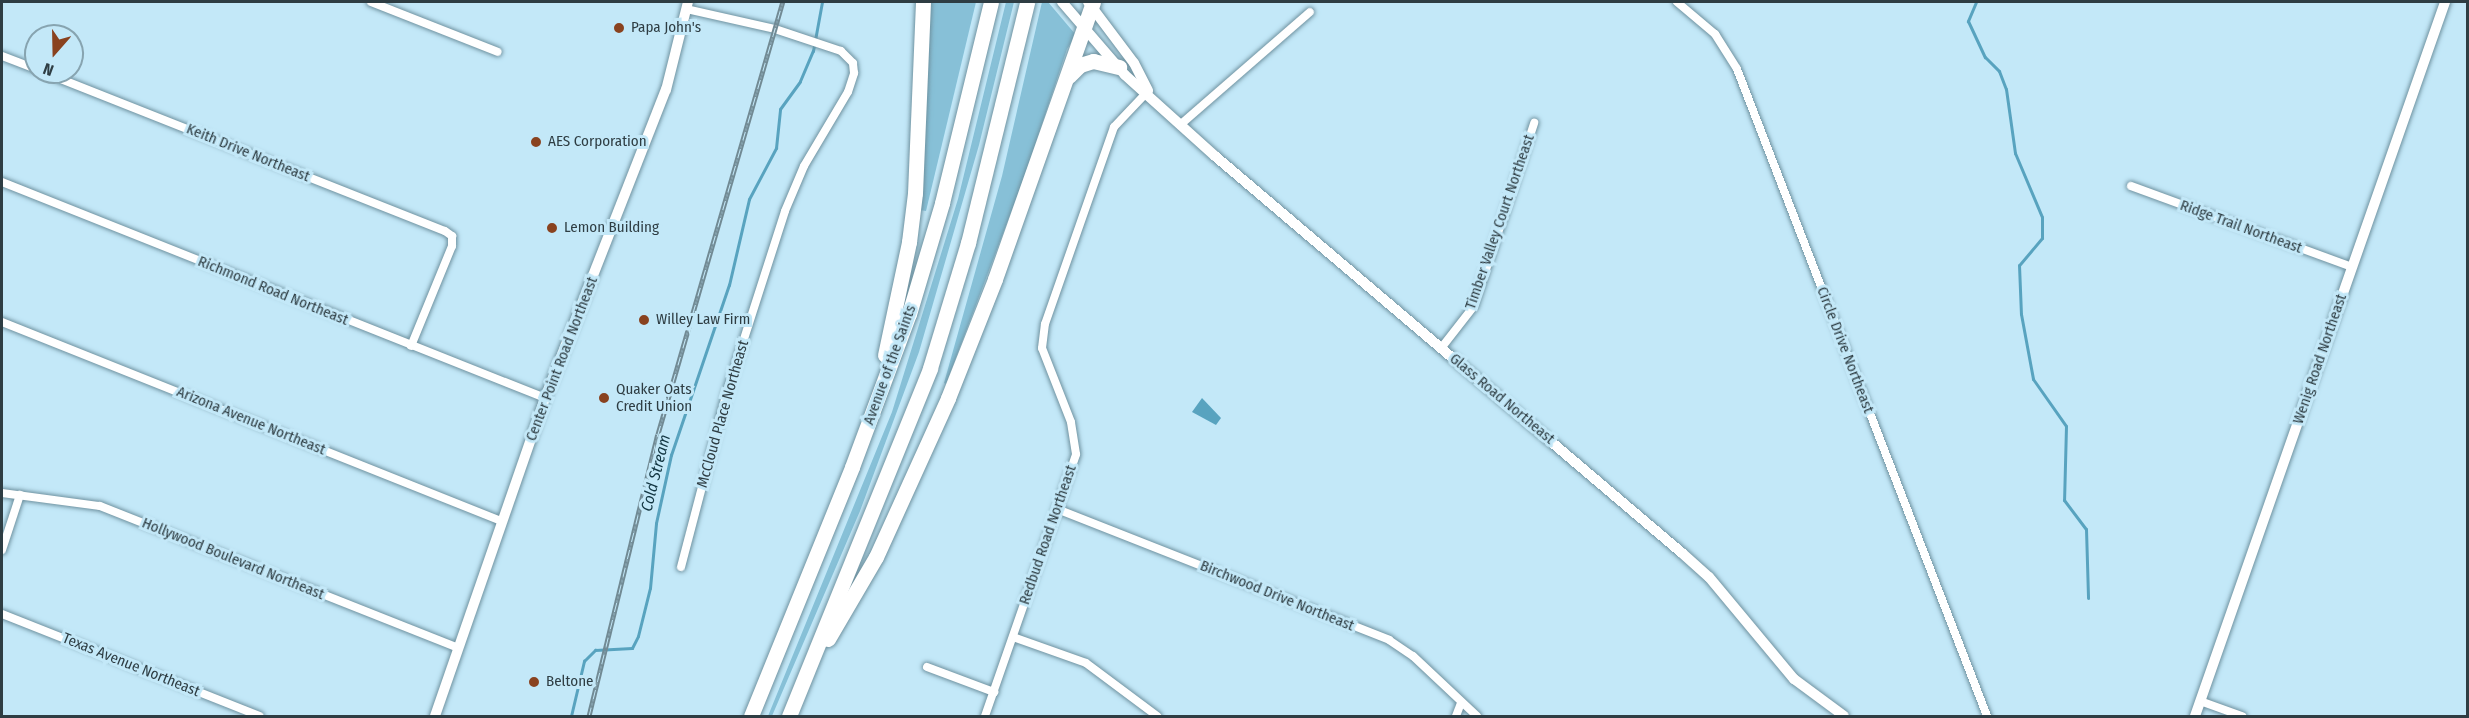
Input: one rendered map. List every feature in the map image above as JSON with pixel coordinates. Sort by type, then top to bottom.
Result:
[{"type":"highway","points":[[871,419],[909,242],[923,2]]},
{"type":"highway","name":"Avenue of the Saints","points":[[751,717],[871,419],[909,314],[942,203],[991,2]]},
{"type":"highway","points":[[789,717],[908,428],[941,334],[968,243],[1027,2]]},
{"type":"highway","points":[[811,664],[841,621],[876,557],[948,398],[1065,81],[1084,28],[1090,3]]},
{"type":"highway","points":[[1065,81],[1086,62],[1099,61],[1119,68]]},
{"type":"street","points":[[371,2],[383,4],[498,52]]},
{"type":"street","points":[[1062,2],[1119,68],[1148,91]]},
{"type":"street","name":"Circle Drive Northeast","points":[[1677,2],[1715,34],[1737,69],[1987,717]]},
{"type":"street","name":"Wenig Road Northeast","points":[[2195,717],[2445,2]]},
{"type":"street","points":[[1090,3],[1134,63],[1148,91]]},
{"type":"street","name":"McCloud Place Northeast","points":[[681,567],[726,395],[785,211],[804,166],[851,86],[853,63],[835,49],[687,5]]},
{"type":"street","name":"Center Point Road Northeast","points":[[435,717],[545,398],[652,127],[687,5]]},
{"type":"street","points":[[1180,124],[1310,12]]},
{"type":"street","points":[[2,56],[24,64]]},
{"type":"street","name":"Keith Drive Northeast","points":[[73,84],[452,237],[452,246],[411,346]]},
{"type":"street","name":"Glass Road Northeast","points":[[1148,91],[1180,124],[1702,571],[1794,679],[1844,717]]},
{"type":"street","name":"Redbud Road Northeast","points":[[985,717],[1073,463],[1076,438],[1046,363],[1042,336],[1114,127],[1148,91]]},
{"type":"street","name":"Timber Valley Court Northeast","points":[[1442,348],[1474,306],[1534,123]]},
{"type":"street","name":"Richmond Road Northeast","points":[[2,183],[545,398]]},
{"type":"street","name":"Ridge Trail Northeast","points":[[2131,186],[2352,267]]},
{"type":"street","name":"Arizona Avenue Northeast","points":[[2,322],[501,521]]},
{"type":"street","name":"Hollywood Boulevard Northeast","points":[[2,493],[100,506],[458,648]]},
{"type":"street","points":[[2,550],[20,495]]},
{"type":"street","name":"Birchwood Drive Northeast","points":[[1057,509],[1389,640],[1413,656],[1477,717]]},
{"type":"street","name":"Texas Avenue Northeast","points":[[2,614],[260,717]]},
{"type":"street","points":[[1013,637],[1086,663],[1157,717]]},
{"type":"street","points":[[927,668],[994,692]]},
{"type":"street","points":[[2200,701],[2242,717]]},
{"type":"street","points":[[1456,717],[1461,703]]},
{"type":"shaded area","points":[[928,2],[976,2],[926,211],[920,210]]},
{"type":"shaded area","points":[[1006,2],[1014,2],[979,145],[919,352],[860,511],[772,716],[768,716],[892,412],[958,199]]},
{"type":"shaded area","points":[[1042,2],[1048,2],[1076,35],[1067,49],[1024,178],[946,384],[944,383],[1002,176]]},
{"type":"shaded area","points":[[1202,398],[1221,418],[1216,425],[1192,412]]},
{"type":"waterway","name":"Cold Stream","points":[[571,716],[584,661],[595,650],[632,648],[638,636],[650,588],[656,523],[671,455],[729,285],[749,199],[776,148],[780,109],[800,81],[813,51],[822,2]]},
{"type":"waterway","points":[[1976,2],[1968,21],[1985,57],[1999,71],[2006,89],[2015,153],[2042,217],[2042,238],[2019,265],[2021,314],[2033,379],[2066,426],[2064,500],[2086,529],[2088,598]]},
{"type":"railway","points":[[589,716],[658,434],[783,2]]},
{"type":"place","name":"Papa John's","points":[[619,28]]},
{"type":"place","name":"AES Corporation","points":[[536,142]]},
{"type":"place","name":"Lemon Building","points":[[552,228]]},
{"type":"place","name":"Willey Law Firm","points":[[644,320]]},
{"type":"place","name":"Quaker Oats Credit Union","points":[[604,398]]},
{"type":"place","name":"Beltone","points":[[534,682]]}]
